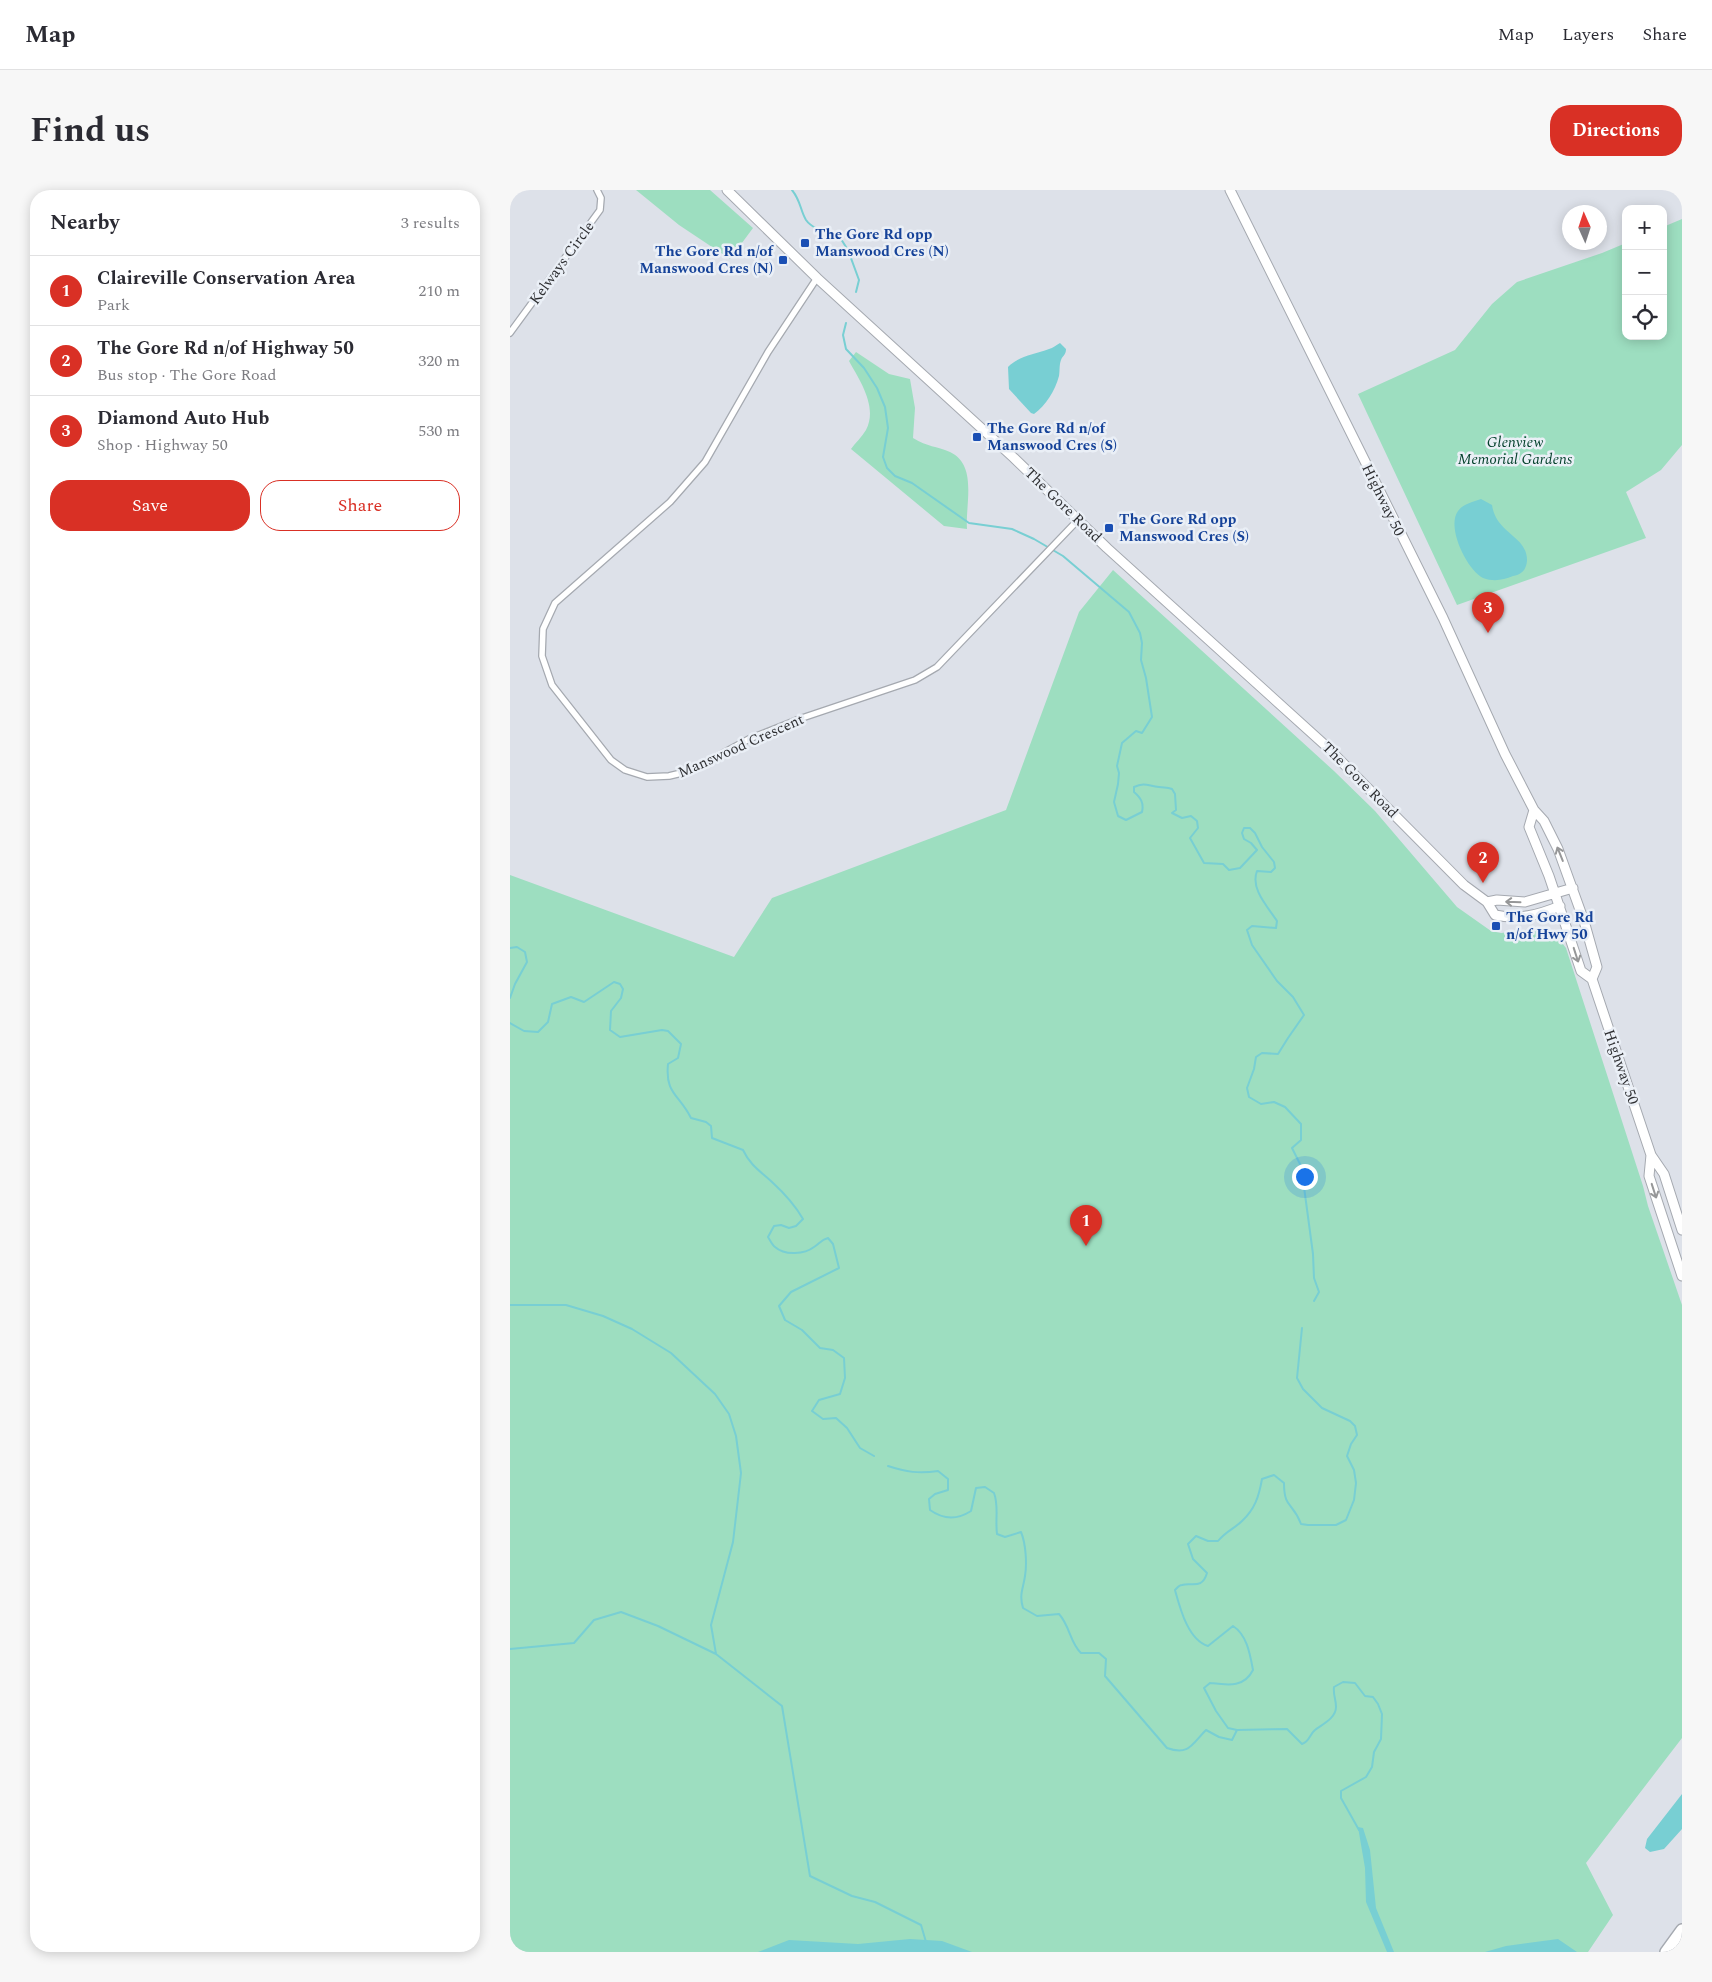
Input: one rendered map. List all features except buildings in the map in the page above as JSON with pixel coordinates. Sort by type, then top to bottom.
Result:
[{"type":"highway","points":[[1666,1952],[1682,1930]]},
{"type":"main road","name":"The Gore Road","points":[[727,190],[817,278],[1326,746],[1464,885],[1487,902],[1495,914],[1512,917],[1535,915],[1560,906]]},
{"type":"main road","name":"Highway 50","points":[[1230,190],[1443,618],[1505,754],[1534,810],[1544,821],[1551,834],[1572,888],[1597,967],[1592,979]]},
{"type":"main road","name":"Highway 50","points":[[1534,810],[1529,827],[1560,906],[1581,971],[1592,979],[1651,1155],[1664,1174],[1681,1223]]},
{"type":"main road","points":[[1487,902],[1497,900],[1525,902],[1572,888]]},
{"type":"main road","name":"Highway 50","points":[[1651,1155],[1649,1176],[1682,1276]]},
{"type":"street","name":"Kelways Circle","points":[[510,333],[600,210],[601,198],[597,190]]},
{"type":"street","name":"Manswood Crescent","points":[[817,278],[768,352],[705,462],[670,502],[555,603],[543,628],[542,656],[552,685],[611,760],[625,770],[647,777],[669,776],[690,771],[752,738],[795,721],[914,680],[937,666],[1078,520]]},
{"type":"street","points":[[1666,1226],[1681,1223]]},
{"type":"green space","points":[[636,190],[710,190],[753,228],[730,259],[679,225]]},
{"type":"green space","name":"Glenview Memorial Gardens","points":[[1682,219],[1682,445],[1661,470],[1626,492],[1646,538],[1457,605],[1358,394],[1455,350],[1492,304],[1517,282],[1622,245],[1622,340],[1667,340],[1667,225]]},
{"type":"green space","points":[[856,352],[889,374],[910,379],[915,408],[913,438],[950,452],[959,458],[964,466],[968,486],[967,529],[944,526],[851,449],[866,430],[870,412],[866,394],[849,361]]},
{"type":"green space","points":[[1113,570],[1334,771],[1375,811],[1457,907],[1491,931],[1501,933],[1543,928],[1554,933],[1566,948],[1648,1206],[1682,1305],[1682,1738],[1586,1863],[1613,1915],[1588,1952],[510,1952],[510,875],[734,957],[772,898],[1006,810],[1079,612]]},
{"type":"water","points":[[1060,343],[1066,351],[1060,362],[1059,376],[1055,387],[1050,397],[1042,406],[1034,414],[1031,413],[1009,389],[1008,367],[1022,358],[1050,349]]},
{"type":"water","points":[[1481,499],[1492,505],[1499,522],[1523,546],[1527,561],[1525,569],[1519,574],[1498,580],[1483,578],[1465,558],[1456,537],[1455,518],[1458,511],[1463,507]]},
{"type":"water","points":[[1682,1794],[1682,1829],[1664,1849],[1650,1852],[1645,1848],[1647,1839]]},
{"type":"water","points":[[1358,1827],[1363,1828],[1370,1850],[1376,1908],[1394,1952],[1387,1952],[1366,1902],[1365,1868]]},
{"type":"water","points":[[910,1939],[942,1941],[972,1952],[758,1952],[789,1940],[858,1944]]},
{"type":"water","points":[[1558,1939],[1577,1952],[1485,1952],[1506,1946]]},
{"type":"waterway","points":[[792,190],[806,220],[821,230],[839,236],[848,250],[859,280],[856,292]]},
{"type":"waterway","points":[[846,323],[843,335],[846,349],[864,368],[877,388],[885,407],[888,428],[883,457],[887,468],[895,476],[912,483],[969,523],[1012,529],[1063,556],[1129,612],[1140,633],[1142,643],[1141,660],[1152,717],[1142,733],[1136,731],[1122,743],[1117,766],[1119,773],[1114,802],[1118,816],[1126,820],[1142,812],[1142,803],[1134,792],[1134,787],[1144,785],[1170,788],[1175,794],[1176,810],[1172,813],[1182,818],[1191,816],[1197,821],[1198,828],[1190,838],[1204,863],[1223,864],[1229,870],[1240,868],[1257,850],[1244,839],[1242,833],[1244,828],[1250,828],[1255,833],[1262,847],[1274,862],[1275,868],[1271,872],[1257,871],[1255,878],[1261,898],[1277,921],[1276,928],[1252,926],[1247,930],[1252,945],[1277,981],[1293,997],[1304,1015],[1278,1054],[1262,1053],[1256,1057],[1247,1088],[1249,1097],[1261,1104],[1274,1102],[1285,1107],[1301,1124],[1301,1140],[1292,1148],[1306,1176],[1304,1187],[1313,1254],[1314,1278],[1319,1292],[1314,1301]]},
{"type":"waterway","points":[[510,948],[517,947],[525,952],[527,962],[510,998]]},
{"type":"waterway","points":[[510,1023],[524,1031],[538,1032],[548,1022],[552,1004],[571,997],[584,1002],[614,982],[620,984],[623,989],[621,998],[611,1011],[610,1030],[620,1037],[662,1030],[668,1031],[681,1044],[678,1058],[668,1064],[669,1082],[691,1118],[706,1122],[711,1126],[712,1138],[743,1150],[752,1164],[789,1199],[803,1219],[796,1226],[789,1228],[781,1225],[774,1226],[768,1237],[773,1245],[784,1252],[795,1253],[810,1249],[828,1238],[833,1244],[839,1268],[791,1292],[779,1306],[785,1320],[802,1330],[820,1348],[833,1350],[844,1358],[845,1378],[840,1394],[819,1400],[812,1411],[823,1419],[836,1418],[847,1428],[860,1448],[874,1456]]},
{"type":"waterway","points":[[510,1305],[566,1305],[603,1316],[632,1329],[671,1353],[715,1394],[729,1414],[736,1436],[741,1473],[733,1542],[711,1625],[716,1654]]},
{"type":"waterway","points":[[1302,1328],[1297,1378],[1303,1389],[1322,1408],[1350,1421],[1355,1426],[1357,1435],[1351,1444],[1347,1456],[1354,1470],[1356,1483],[1354,1500],[1346,1520],[1336,1525],[1301,1524],[1287,1502],[1284,1483],[1274,1475],[1262,1479],[1258,1497],[1253,1507],[1239,1524],[1218,1541],[1208,1541],[1196,1536],[1188,1544],[1193,1559],[1207,1573],[1202,1582],[1181,1585],[1175,1590],[1186,1622],[1201,1643],[1208,1646],[1233,1626],[1242,1634],[1247,1645],[1253,1670],[1249,1676],[1240,1683],[1210,1683],[1204,1688],[1216,1711],[1228,1728],[1237,1730],[1287,1729],[1302,1744],[1334,1714],[1336,1707],[1334,1687],[1343,1682],[1355,1683],[1365,1696],[1373,1697],[1382,1714],[1381,1739],[1374,1752],[1372,1767],[1366,1777],[1341,1791],[1341,1798],[1359,1830]]},
{"type":"waterway","points":[[888,1466],[913,1472],[938,1471],[948,1479],[948,1490],[935,1494],[929,1499],[930,1510],[940,1516],[951,1518],[971,1511],[976,1488],[985,1487],[994,1493],[997,1534],[1005,1537],[1021,1532],[1023,1537],[1026,1560],[1021,1595],[1023,1608],[1037,1616],[1059,1614],[1066,1624],[1074,1644],[1081,1653],[1099,1653],[1106,1659],[1105,1676],[1167,1748],[1180,1751],[1185,1750],[1206,1730],[1219,1737],[1232,1740],[1237,1730]]},
{"type":"waterway","points":[[510,1649],[574,1643],[594,1620],[621,1612],[658,1626],[716,1654],[782,1706],[810,1876],[852,1896],[875,1902],[921,1925],[926,1942]]},
{"type":"place","name":"The Gore Rd opp Manswood Cres (N)","points":[[805,243]]},
{"type":"place","name":"The Gore Rd n/of Manswood Cres (N)","points":[[783,260]]},
{"type":"place","name":"The Gore Rd n/of Manswood Cres (S)","points":[[977,437]]},
{"type":"place","name":"The Gore Rd opp Manswood Cres (S)","points":[[1109,528]]},
{"type":"place","name":"Diamond Auto Hub","points":[[1488,633]]},
{"type":"place","name":"The Gore Rd n/of Highway 50","points":[[1483,883]]},
{"type":"place","name":"The Gore Rd n/of Hwy 50","points":[[1496,926]]},
{"type":"place","name":"Claireville Conservation Area","points":[[1086,1246]]}]
